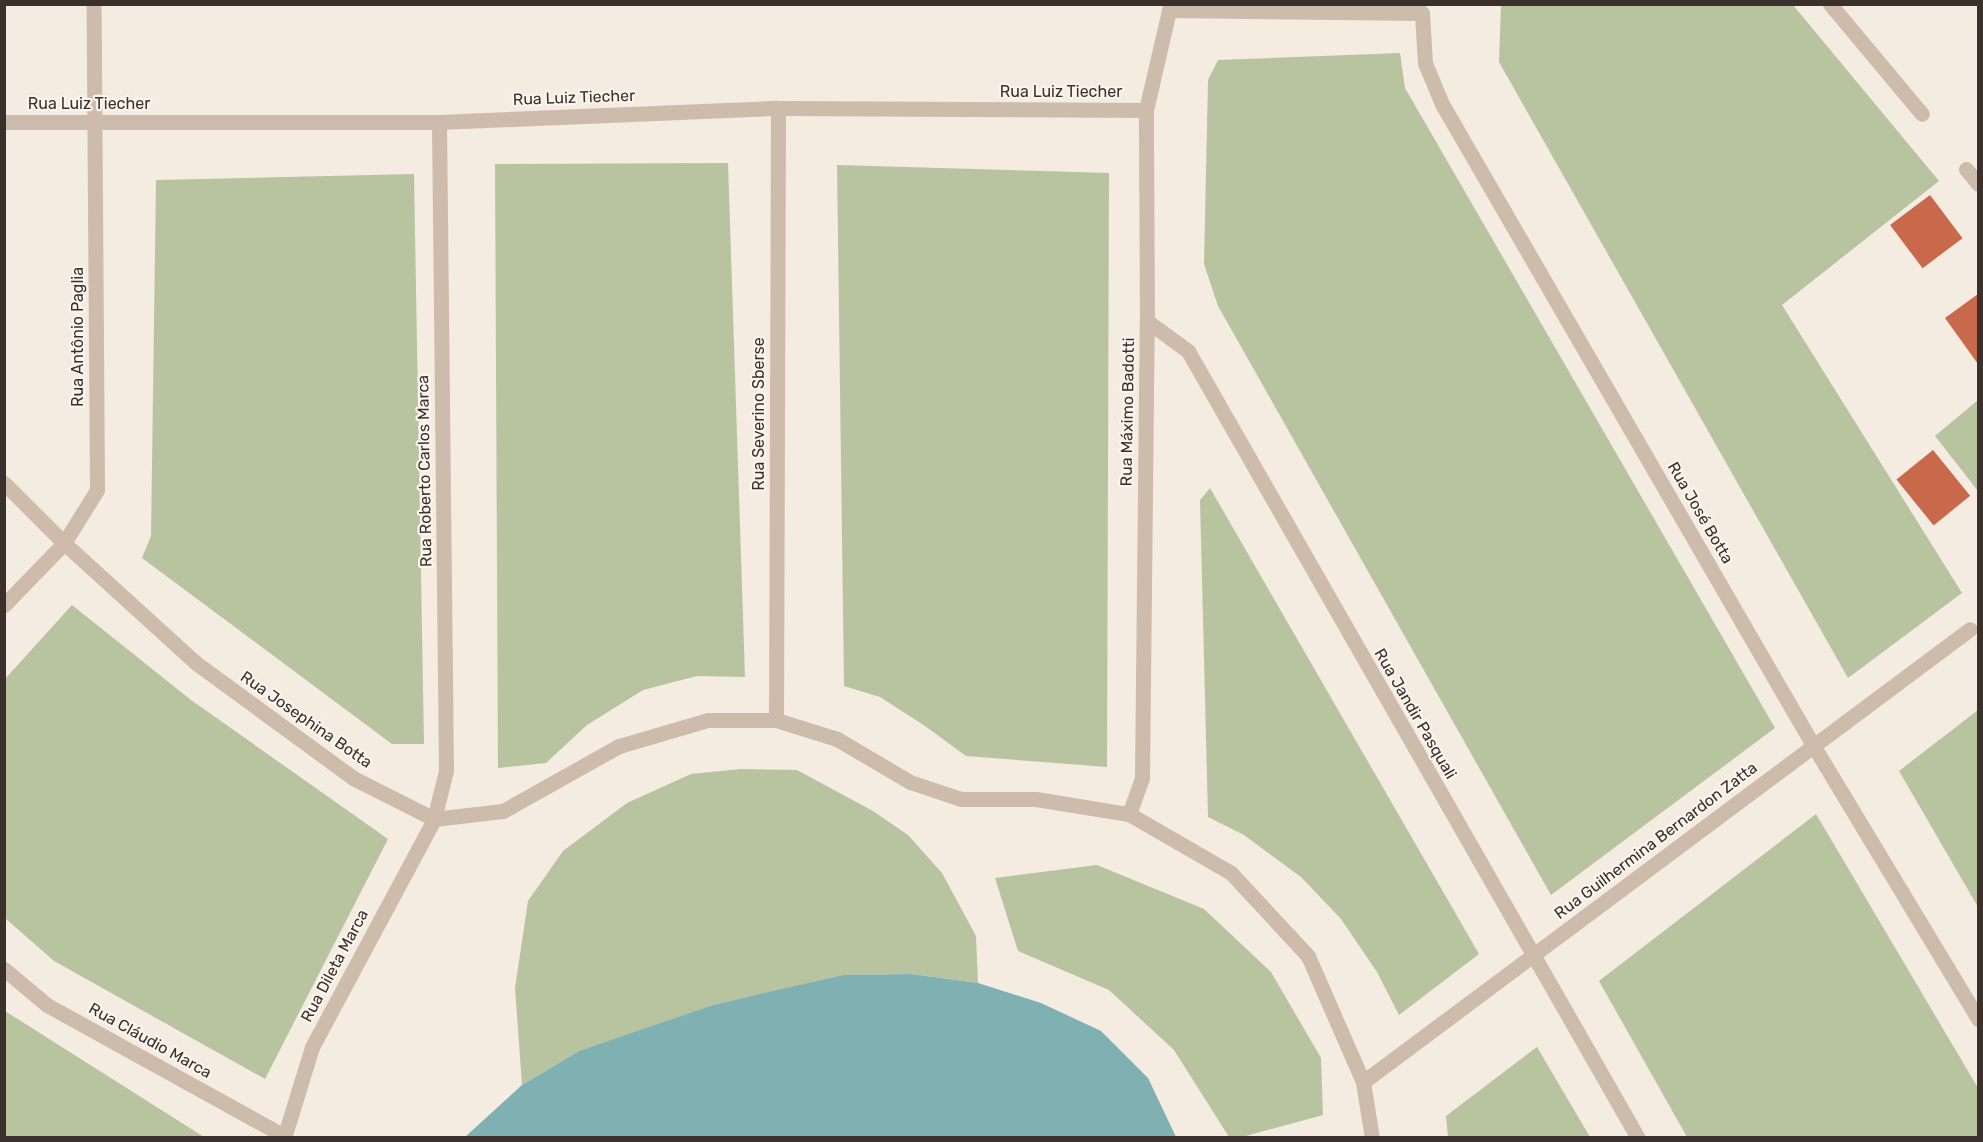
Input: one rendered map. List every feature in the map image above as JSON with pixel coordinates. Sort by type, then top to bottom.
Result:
[{"type":"street","name":"Rua Antônio Paglia","points":[[4,605],[64,543],[97,490],[94,4]]},
{"type":"street","points":[[1830,4],[1922,114]]},
{"type":"street","name":"Rua Máximo Badotti","points":[[1129,814],[1142,778],[1147,321],[1146,110],[1169,10],[1422,13]]},
{"type":"street","name":"Rua José Botta","points":[[1422,13],[1425,63],[1442,104],[1813,745],[1978,1019]]},
{"type":"street","name":"Rua Luiz Tiecher","points":[[4,122],[439,122],[778,108],[1146,110]]},
{"type":"street","name":"Rua Severino Sberse","points":[[777,720],[778,108]]},
{"type":"street","name":"Rua Roberto Carlos Marca","points":[[434,819],[446,771],[439,122]]},
{"type":"street","points":[[1966,169],[1978,184]]},
{"type":"street","name":"Rua Jandir Pasquali","points":[[1147,321],[1188,351],[1532,956],[1638,1137]]},
{"type":"street","name":"Rua Josephina Botta","points":[[4,483],[64,543],[196,663],[353,778],[434,819]]},
{"type":"street","name":"Rua Guilhermina Bernardon Zatta","points":[[1364,1082],[1970,629]]},
{"type":"street","points":[[434,819],[502,811],[619,746],[708,720],[777,720],[837,739],[910,782],[962,799],[1036,799],[1129,814],[1231,873],[1308,956],[1364,1082],[1372,1137]]},
{"type":"street","name":"Rua Dileta Marca","points":[[284,1137],[312,1047],[434,819]]},
{"type":"street","name":"Rua Cláudio Marca","points":[[4,969],[48,1005],[284,1137]]},
{"type":"green space","points":[[1501,5],[1793,5],[1939,181],[1782,305],[1962,593],[1848,678],[1499,62]]},
{"type":"green space","points":[[1400,53],[1405,88],[1775,728],[1551,895],[1218,306],[1204,264],[1208,80],[1218,60]]},
{"type":"green space","points":[[728,163],[745,677],[697,676],[643,690],[587,725],[546,763],[498,768],[495,164]]},
{"type":"green space","points":[[837,165],[1109,173],[1107,767],[966,756],[880,697],[844,686]]},
{"type":"green space","points":[[414,174],[424,744],[392,744],[142,558],[151,536],[156,180]]},
{"type":"green space","points":[[1978,400],[1978,491],[1935,436]]},
{"type":"green space","points":[[1210,488],[1479,954],[1399,1015],[1377,972],[1341,919],[1301,877],[1244,835],[1208,817],[1200,500]]},
{"type":"green space","points":[[72,605],[191,700],[388,839],[265,1079],[54,961],[5,918],[5,679]]},
{"type":"green space","points":[[1978,710],[1978,907],[1899,771]]},
{"type":"green space","points":[[741,769],[797,770],[873,811],[908,835],[942,873],[976,936],[978,983],[911,974],[843,975],[713,1005],[579,1051],[522,1085],[515,988],[528,901],[563,851],[627,803],[691,774]]},
{"type":"green space","points":[[1816,814],[1978,1088],[1978,1137],[1687,1137],[1599,981]]},
{"type":"green space","points":[[1097,865],[1204,909],[1271,972],[1321,1058],[1323,1115],[1242,1137],[1229,1137],[1174,1050],[1109,990],[1018,951],[995,878]]},
{"type":"green space","points":[[5,1011],[204,1137],[5,1137]]},
{"type":"green space","points":[[1537,1047],[1590,1137],[1448,1137],[1446,1116]]},
{"type":"water","points":[[911,974],[978,983],[1041,1003],[1101,1031],[1148,1078],[1176,1137],[465,1137],[522,1085],[579,1051],[713,1005],[777,990],[843,975]]},
{"type":"building","points":[[1930,195],[1962,238],[1923,268],[1890,225]]},
{"type":"building","points":[[1978,294],[1978,364],[1945,318]]},
{"type":"building","points":[[1933,450],[1970,496],[1934,525],[1896,480]]}]
